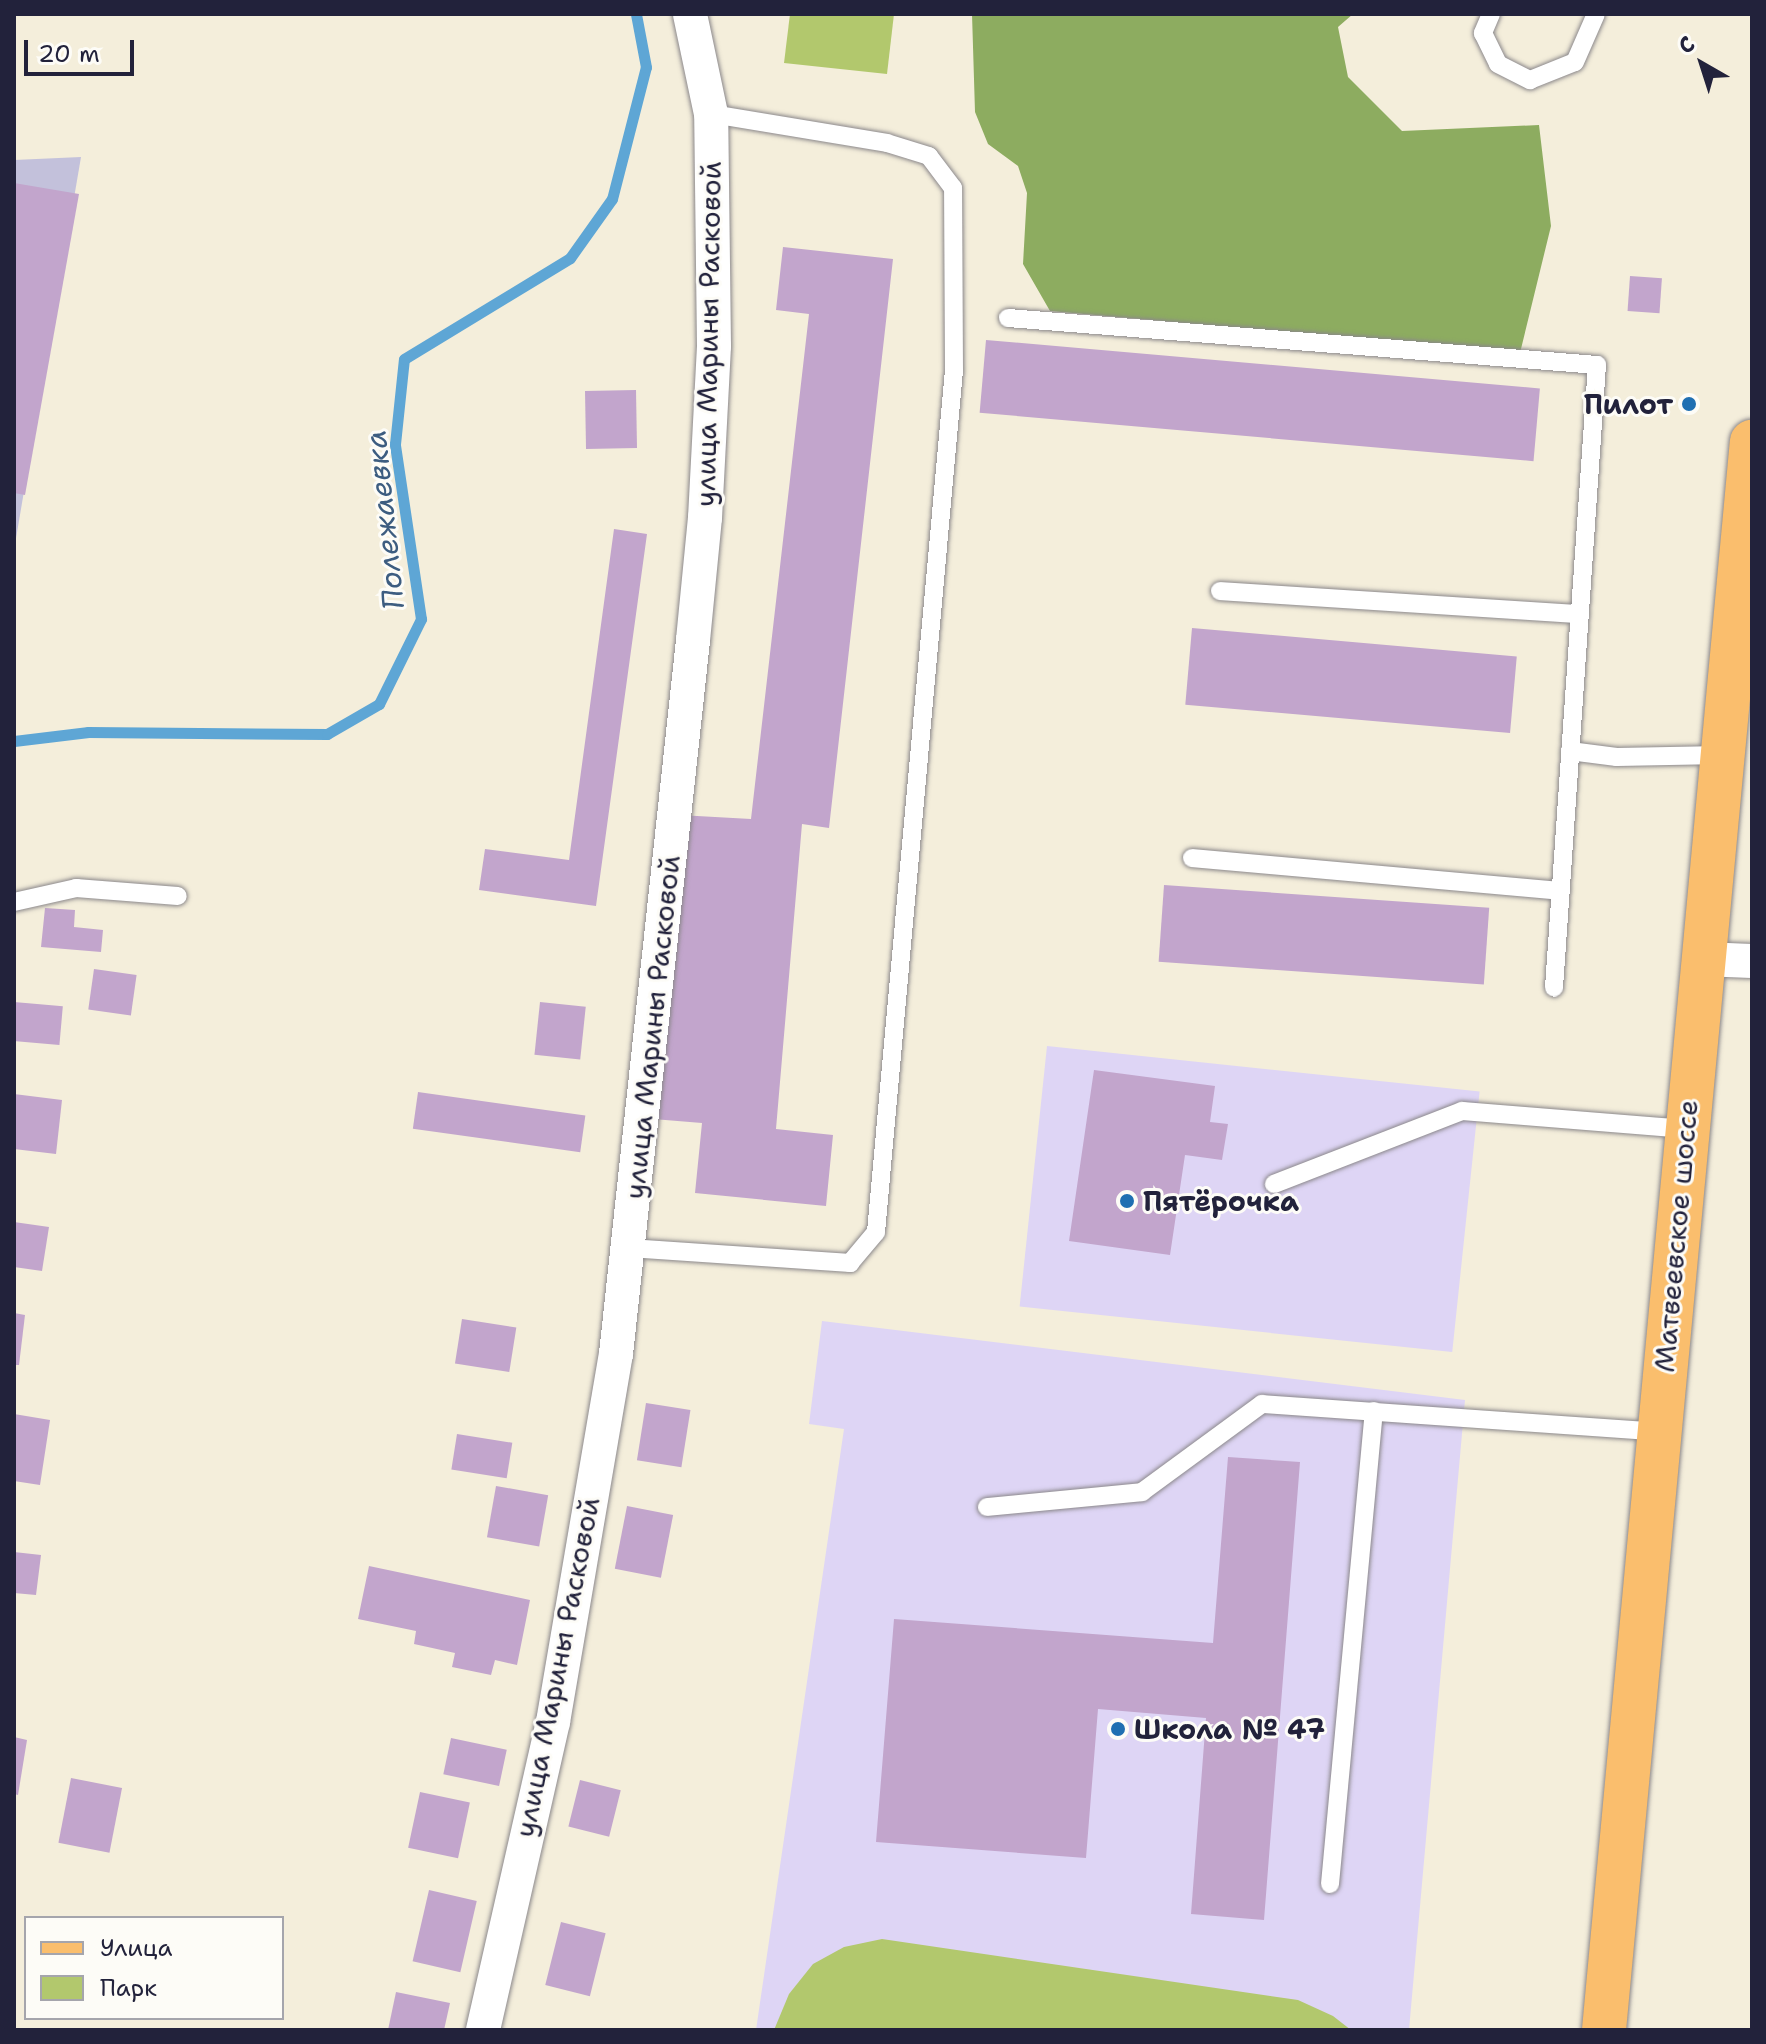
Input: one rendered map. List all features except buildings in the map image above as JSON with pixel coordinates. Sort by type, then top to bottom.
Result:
[{"type":"main road","name":"Матвеевское шоссе","points":[[1604,2030],[1752,442]]},
{"type":"street","name":"улица Марины Расковой","points":[[483,2030],[553,1722],[605,1419],[629,1248],[706,504],[714,346],[711,114],[690,14]]},
{"type":"street","points":[[1702,959],[1752,961]]},
{"type":"lane","points":[[1491,14],[1483,33],[1498,64],[1530,80],[1575,62],[1596,14]]},
{"type":"lane","points":[[629,1248],[850,1263],[876,1232],[954,370],[953,188],[929,156],[887,143],[711,114]]},
{"type":"lane","points":[[1008,318],[1597,365],[1554,988]]},
{"type":"lane","points":[[1220,591],[1579,614]]},
{"type":"lane","points":[[1570,751],[1617,757],[1722,755]]},
{"type":"lane","points":[[1192,858],[1560,891]]},
{"type":"lane","points":[[14,902],[76,888],[178,896]]},
{"type":"lane","points":[[1274,1184],[1462,1111],[1686,1129]]},
{"type":"lane","points":[[987,1507],[1142,1492],[1262,1404],[1659,1432]]},
{"type":"lane","points":[[1330,1884],[1374,1411]]},
{"type":"shaded area","points":[[81,157],[14,550],[14,160]]},
{"type":"shaded area","points":[[1047,1046],[1480,1091],[1452,1352],[1020,1307]]},
{"type":"shaded area","name":"Школа № 47","points":[[822,1321],[1465,1400],[1409,2030],[756,2030],[844,1429],[809,1424]]},
{"type":"green space","points":[[790,14],[894,14],[887,74],[784,63]]},
{"type":"green space","points":[[972,14],[1353,14],[1338,27],[1348,77],[1402,131],[1539,125],[1551,226],[1520,353],[1050,311],[1023,264],[1027,193],[1018,166],[988,144],[975,112]]},
{"type":"green space","points":[[882,1939],[1298,2000],[1333,2016],[1351,2030],[774,2030],[789,1994],[813,1964],[844,1947]]},
{"type":"waterway","name":"Полежаевка","points":[[14,741],[88,732],[327,734],[379,704],[421,619],[395,444],[404,359],[570,258],[612,199],[646,67],[636,14]]},
{"type":"place","name":"Пилот","points":[[1689,404]]},
{"type":"place","name":"Пятёрочка","points":[[1127,1201]]},
{"type":"place","name":"Школа № 47","points":[[1118,1729]]}]
